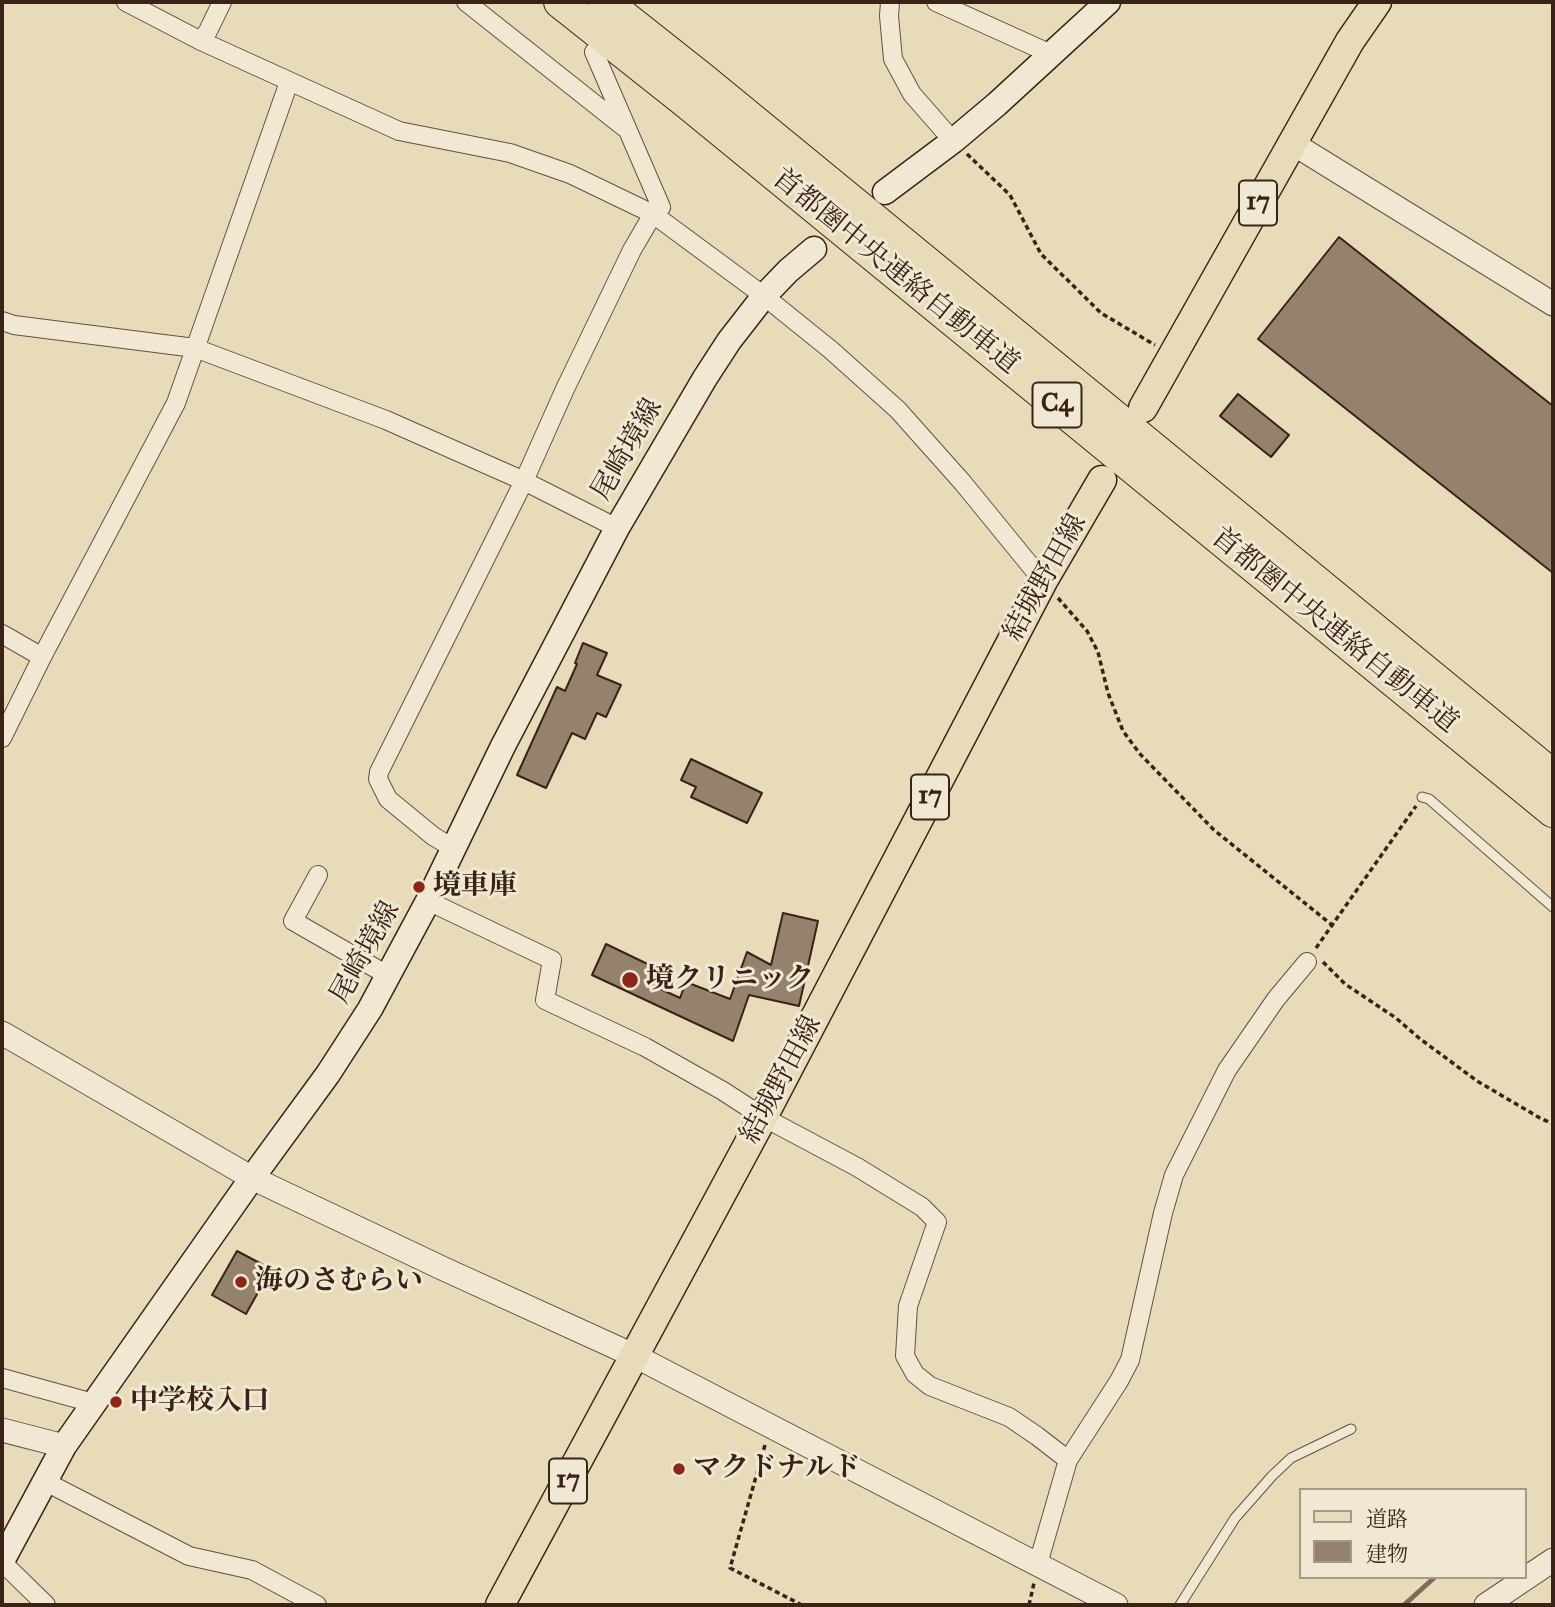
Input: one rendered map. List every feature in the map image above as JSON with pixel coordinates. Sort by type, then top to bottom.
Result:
[{"type":"highway","name":"首都圏中央連絡自動車道","points":[[560,2],[696,109],[1553,811]]},
{"type":"highway","name":"首都圏中央連絡自動車道","points":[[605,2],[1553,776]]},
{"type":"main road","points":[[885,192],[953,141],[1108,2]]},
{"type":"main road","name":"17","points":[[1143,408],[1350,41],[1377,2]]},
{"type":"main road","name":"尾崎境線","points":[[2,1562],[64,1446],[354,1035],[389,976],[428,901],[503,746],[617,528],[705,378],[729,341],[764,296],[814,249]]},
{"type":"main road","name":"結城野田線","points":[[500,1605],[763,1117],[1043,581],[1102,480]]},
{"type":"street","points":[[126,2],[201,41],[399,131],[510,153],[570,174],[653,215],[764,296],[831,350],[898,410],[1043,581]]},
{"type":"street","points":[[201,41],[222,2]]},
{"type":"street","points":[[466,2],[628,130]]},
{"type":"street","points":[[890,2],[893,60],[912,94],[953,141]]},
{"type":"street","points":[[936,2],[1051,54]]},
{"type":"street","points":[[453,848],[433,836],[388,799],[378,779],[379,772],[524,481],[625,263],[653,215],[661,207],[594,52]]},
{"type":"street","points":[[2,738],[176,403],[289,82]]},
{"type":"street","points":[[1292,143],[1553,304]]},
{"type":"street","points":[[2,321],[14,325],[195,348],[386,420],[524,481],[617,528]]},
{"type":"street","points":[[2,634],[42,657]]},
{"type":"street","points":[[318,875],[293,921],[389,976]]},
{"type":"street","points":[[428,901],[552,960],[545,1000],[645,1047],[763,1117],[857,1167],[922,1207],[937,1222],[908,1306],[905,1356],[915,1374],[930,1386],[1009,1417],[1068,1460]]},
{"type":"street","points":[[1038,1564],[1068,1460],[1130,1360],[1174,1175],[1227,1070],[1276,999],[1314,961]]},
{"type":"street","points":[[2,1033],[252,1178],[635,1356],[1116,1605]]},
{"type":"street","points":[[2,1378],[93,1403]]},
{"type":"street","points":[[2,1430],[64,1446]]},
{"type":"street","points":[[44,1481],[188,1556],[253,1570],[317,1605]]},
{"type":"street","points":[[1527,1577],[1553,1560]]},
{"type":"street","points":[[2,1562],[46,1605]]},
{"type":"street","points":[[1486,1605],[1525,1579]]},
{"type":"lane","points":[[1422,797],[1429,799],[1553,906]]},
{"type":"lane","points":[[1180,1605],[1235,1518],[1272,1476],[1290,1458],[1351,1429]]},
{"type":"path","points":[[953,141],[1010,195],[1041,254],[1061,274],[1101,313],[1172,355]]},
{"type":"path","points":[[1043,581],[1087,631],[1098,652],[1108,693],[1123,731],[1140,754],[1214,830],[1332,925]]},
{"type":"path","points":[[1422,797],[1332,925],[1314,961],[1396,1018],[1477,1081],[1553,1124]]},
{"type":"path","points":[[771,1425],[730,1568],[800,1605]]},
{"type":"building","points":[[1339,237],[1553,406],[1553,573],[1258,339]]},
{"type":"building","points":[[1238,394],[1289,435],[1271,457],[1220,416]]},
{"type":"building","points":[[583,643],[607,653],[597,675],[621,685],[606,717],[597,713],[585,739],[572,733],[546,788],[517,775],[557,687],[565,691]]},
{"type":"building","points":[[691,759],[762,793],[747,823],[691,797],[696,787],[681,780]]},
{"type":"building","points":[[783,913],[818,921],[799,1006],[749,995],[733,1041],[592,975],[606,944],[660,970],[654,986],[680,998],[686,982],[730,999],[747,952],[771,965]]},
{"type":"building","name":"海のさむらい","points":[[237,1251],[271,1269],[246,1314],[212,1295]]},
{"type":"waterway","points":[[1404,1605],[1433,1579]]},
{"type":"place","name":"境車庫","points":[[419,887]]},
{"type":"place","name":"境クリニック","points":[[630,980]]},
{"type":"place","name":"海のさむらい","points":[[241,1282]]},
{"type":"place","name":"中学校入口","points":[[116,1402]]},
{"type":"place","name":"マクドナルド","points":[[679,1469]]}]
